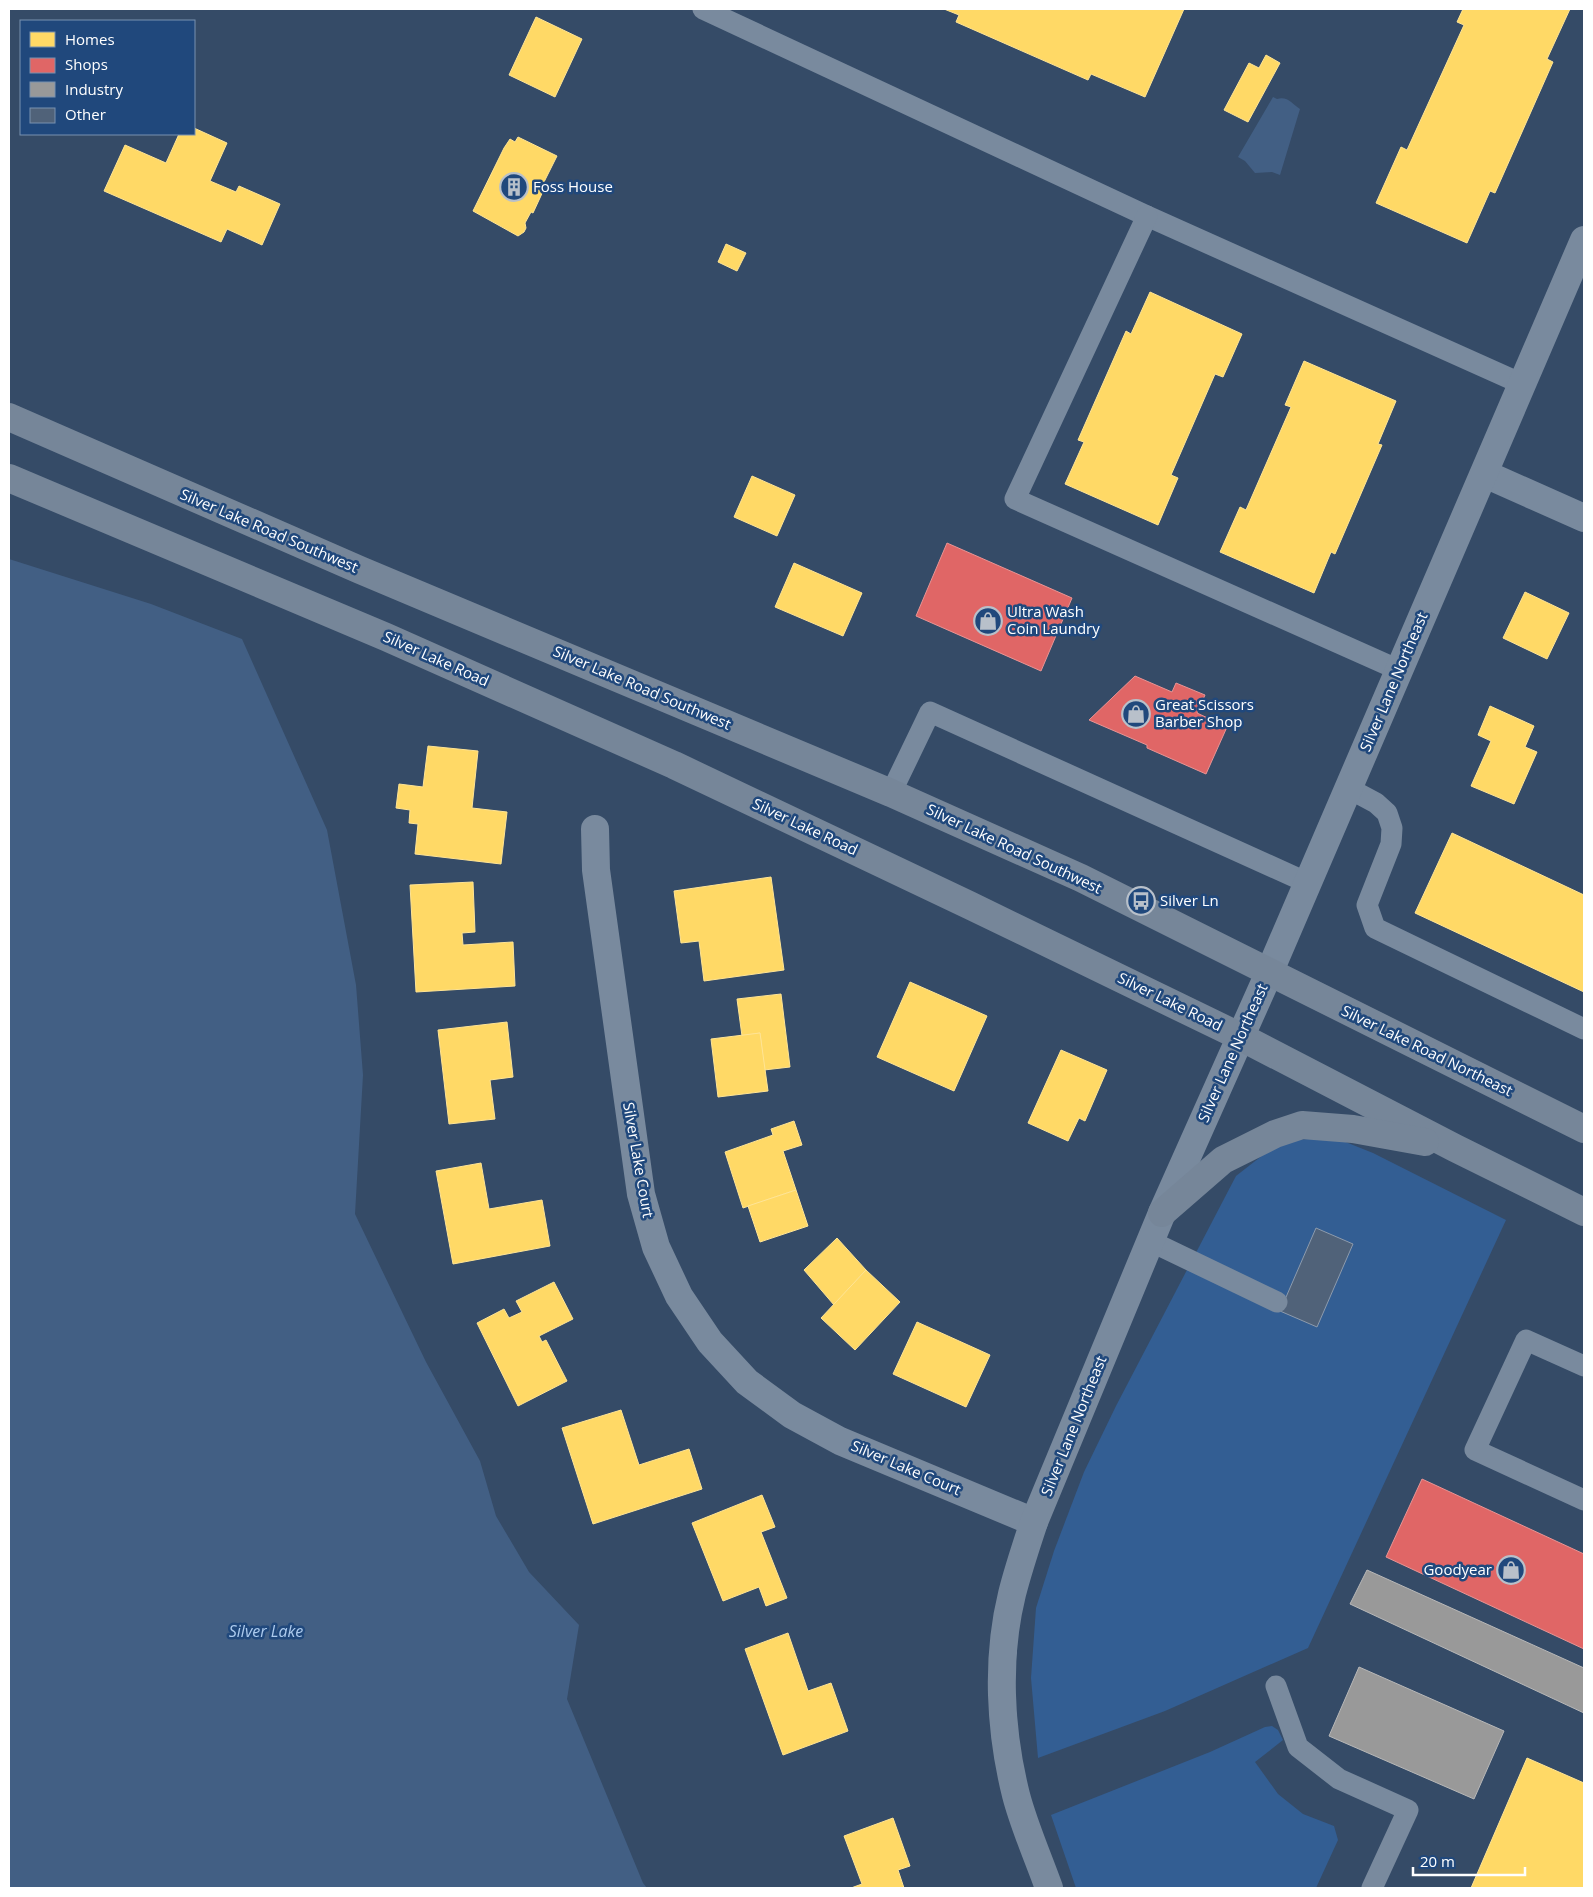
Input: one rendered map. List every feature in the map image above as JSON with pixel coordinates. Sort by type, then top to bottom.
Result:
[{"type":"main road","name":"Silver Lake Road Southwest","points":[[9,417],[360,570],[891,793],[1081,878],[1269,973]]},
{"type":"main road","name":"Silver Lake Road","points":[[9,478],[386,637],[674,765],[1240,1036],[1455,1148],[1584,1212]]},
{"type":"main road","name":"Silver Lake Road Northeast","points":[[1269,973],[1584,1129]]},
{"type":"main road","points":[[1162,1212],[1223,1160],[1275,1134],[1302,1125],[1353,1128],[1455,1148]]},
{"type":"street","name":"Silver Lane Northeast","points":[[1049,1888],[1016,1796],[1005,1742],[1001,1692],[1005,1641],[1012,1596],[1034,1522],[1162,1212],[1269,973],[1584,240]]},
{"type":"street","points":[[1484,474],[1584,518]]},
{"type":"street","name":"Silver Lake Court","points":[[595,829],[596,870],[641,1194],[656,1247],[679,1296],[710,1342],[748,1382],[792,1415],[840,1441],[1034,1522]]},
{"type":"lane","points":[[703,9],[1146,216],[1522,384]]},
{"type":"lane","points":[[1146,216],[1015,499],[1399,670]]},
{"type":"lane","points":[[891,793],[930,712],[1308,883]]},
{"type":"lane","points":[[1348,788],[1376,802],[1387,813],[1392,828],[1391,844],[1367,905],[1375,928],[1584,1028]]},
{"type":"lane","points":[[1150,1241],[1277,1302]]},
{"type":"lane","points":[[1584,1366],[1526,1340],[1476,1450],[1584,1500]]},
{"type":"lane","points":[[1276,1686],[1298,1747],[1339,1779],[1408,1810],[1372,1888]]},
{"type":"shaded area","points":[[1333,1137],[1373,1153],[1506,1220],[1308,1648],[1165,1711],[1038,1758],[1031,1678],[1036,1608],[1054,1551],[1084,1472],[1116,1406],[1236,1176],[1268,1151],[1296,1140]]},
{"type":"shaded area","points":[[1272,1726],[1278,1730],[1283,1740],[1255,1762],[1278,1794],[1303,1814],[1334,1826],[1338,1840],[1316,1888],[1076,1888],[1051,1815],[1210,1752],[1265,1727]]},
{"type":"water","points":[[1273,97],[1287,100],[1300,109],[1280,175],[1272,172],[1255,173],[1245,161],[1238,157]]},
{"type":"water","name":"Silver Lake","points":[[9,559],[151,604],[242,639],[327,830],[356,985],[363,1075],[355,1214],[426,1362],[480,1461],[496,1516],[529,1572],[579,1625],[567,1699],[643,1883],[647,1888],[9,1888]]},
{"type":"building: Homes","points":[[944,9],[1184,9],[1145,97],[1091,74],[1088,80],[956,22],[959,15]]},
{"type":"building: Homes","points":[[1463,9],[1570,9],[1547,59],[1553,62],[1495,193],[1490,191],[1467,243],[1376,203],[1401,147],[1407,150],[1464,25],[1457,22]]},
{"type":"building: Homes","points":[[536,17],[582,39],[555,97],[509,75]]},
{"type":"building: Homes","points":[[1266,55],[1280,63],[1248,122],[1224,110],[1249,63],[1259,68]]},
{"type":"building: Homes","points":[[195,128],[227,143],[210,181],[236,192],[239,186],[280,204],[262,245],[227,229],[221,242],[104,191],[125,145],[166,163],[179,135],[195,135]]},
{"type":"building: Homes","name":"Foss House","points":[[518,137],[557,156],[542,186],[545,187],[533,213],[531,212],[525,223],[526,228],[518,236],[473,211],[504,148],[510,139],[515,142]]},
{"type":"building: Homes","points":[[726,244],[746,253],[737,271],[718,262]]},
{"type":"building: Homes","points":[[1150,292],[1242,334],[1223,377],[1215,374],[1171,475],[1178,478],[1158,525],[1065,484],[1084,442],[1078,440],[1126,331],[1131,334]]},
{"type":"building: Homes","points":[[1304,361],[1396,401],[1378,444],[1382,445],[1335,554],[1331,552],[1314,593],[1220,552],[1240,507],[1246,510],[1291,407],[1285,405]]},
{"type":"building: Homes","points":[[752,476],[795,495],[777,536],[734,517]]},
{"type":"building: Homes","points":[[794,563],[862,593],[843,636],[775,607]]},
{"type":"building: Homes","points":[[1525,592],[1569,613],[1547,659],[1503,638]]},
{"type":"building: Homes","points":[[1490,706],[1534,726],[1525,747],[1537,752],[1514,804],[1471,786],[1491,741],[1478,735]]},
{"type":"building: Homes","points":[[428,746],[478,751],[472,808],[507,812],[501,864],[415,854],[418,824],[409,823],[410,810],[396,808],[399,784],[423,787]]},
{"type":"building: Homes","points":[[1452,833],[1584,895],[1584,992],[1415,913]]},
{"type":"building: Homes","points":[[771,877],[784,970],[704,981],[699,941],[681,943],[674,891]]},
{"type":"building: Homes","points":[[473,882],[475,932],[462,933],[463,945],[513,942],[515,986],[416,992],[410,885]]},
{"type":"building: Homes","points":[[910,982],[987,1016],[954,1091],[877,1057]]},
{"type":"building: Homes","points":[[781,994],[790,1067],[764,1070],[760,1033],[742,1036],[737,999]]},
{"type":"building: Homes","points":[[507,1022],[513,1077],[490,1080],[495,1119],[449,1124],[438,1030]]},
{"type":"building: Homes","points":[[760,1033],[768,1091],[718,1097],[711,1039]]},
{"type":"building: Homes","points":[[1061,1050],[1107,1070],[1085,1121],[1079,1118],[1068,1141],[1028,1123]]},
{"type":"building: Homes","points":[[794,1121],[802,1145],[783,1151],[796,1190],[743,1208],[725,1152],[773,1135],[771,1129]]},
{"type":"building: Homes","points":[[481,1163],[489,1209],[542,1200],[550,1246],[453,1264],[436,1171]]},
{"type":"building: Homes","points":[[796,1190],[808,1226],[760,1242],[748,1206]]},
{"type":"building: Homes","points":[[837,1238],[866,1270],[834,1305],[804,1270]]},
{"type":"building: Homes","points":[[866,1270],[900,1302],[855,1350],[821,1318]]},
{"type":"building: Homes","points":[[554,1282],[573,1319],[539,1336],[542,1342],[546,1340],[567,1381],[518,1406],[477,1323],[504,1309],[509,1318],[522,1312],[516,1301]]},
{"type":"building: Homes","points":[[917,1322],[990,1355],[966,1407],[893,1374]]},
{"type":"building: Homes","points":[[621,1410],[639,1465],[689,1449],[702,1489],[593,1524],[562,1428]]},
{"type":"building: Homes","points":[[762,1495],[775,1527],[761,1532],[787,1598],[766,1606],[759,1587],[723,1601],[692,1523]]},
{"type":"building: Homes","points":[[788,1633],[808,1691],[831,1683],[848,1731],[783,1755],[745,1649]]},
{"type":"building: Homes","points":[[1527,1758],[1584,1783],[1584,1888],[1471,1888]]},
{"type":"building: Homes","points":[[893,1818],[910,1866],[898,1870],[904,1888],[851,1888],[862,1884],[844,1836]]},
{"type":"building: Shops","points":[[947,543],[1072,598],[1041,671],[916,616]]},
{"type":"building: Shops","points":[[1135,676],[1172,692],[1176,683],[1205,695],[1197,713],[1227,727],[1206,774],[1147,748],[1147,745],[1089,720]]},
{"type":"building: Shops","points":[[1422,1479],[1584,1554],[1584,1649],[1386,1557]]},
{"type":"building: Industry","points":[[1367,1570],[1584,1668],[1584,1713],[1350,1604]]},
{"type":"building: Industry","points":[[1359,1667],[1504,1731],[1474,1799],[1329,1736]]},
{"type":"building: Other","points":[[1316,1228],[1353,1244],[1317,1327],[1280,1311]]},
{"type":"place","name":"Foss House","points":[[514,187]]},
{"type":"place","name":"Ultra Wash Coin Laundry","points":[[988,621]]},
{"type":"place","name":"Great Scissors Barber Shop","points":[[1136,714]]},
{"type":"place","name":"Silver Ln","points":[[1141,901]]},
{"type":"place","name":"Goodyear","points":[[1511,1570]]}]
